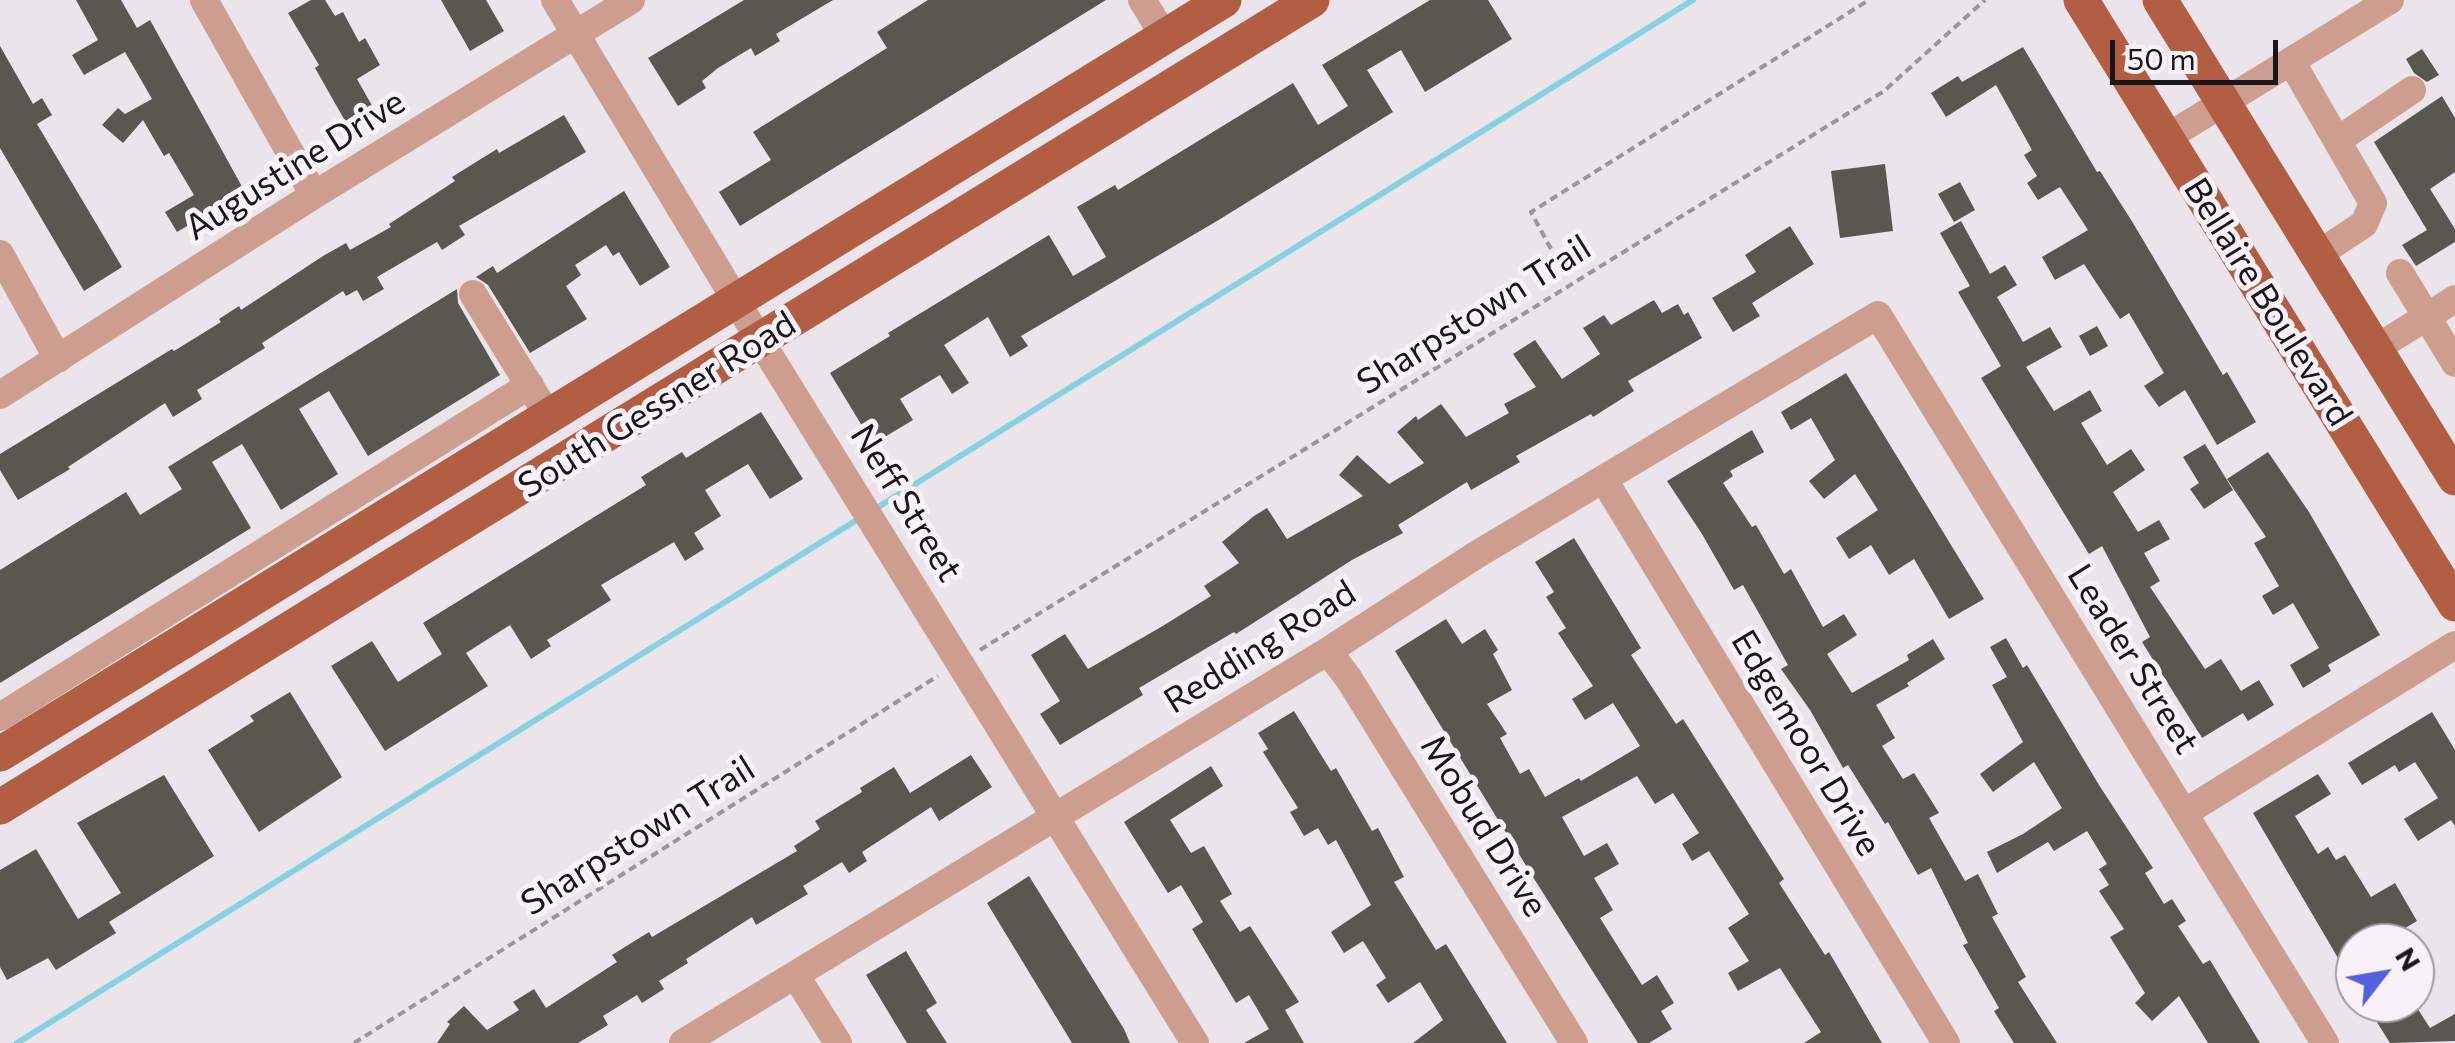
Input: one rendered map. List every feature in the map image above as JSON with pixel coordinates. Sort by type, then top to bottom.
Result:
[{"type":"main road","name":"South Gessner Road","points":[[4,733],[214,603],[548,415],[1224,0]]},
{"type":"main road","name":"South Gessner Road","points":[[0,806],[1312,0]]},
{"type":"main road","name":"Bellaire Boulevard","points":[[2081,0],[2455,604]]},
{"type":"main road","name":"Bellaire Boulevard","points":[[2160,0],[2375,349],[2451,462]]},
{"type":"main road","points":[[1117,66],[1141,105]]},
{"type":"street","points":[[204,0],[314,196]]},
{"type":"street","name":"Neff Street","points":[[555,0],[761,342],[1195,1043]]},
{"type":"street","name":"Augustine Drive","points":[[0,395],[631,0]]},
{"type":"street","points":[[1142,0],[1165,36]]},
{"type":"street","points":[[2166,138],[2374,4]]},
{"type":"street","points":[[2291,61],[2373,203],[2364,224],[2318,255]]},
{"type":"street","points":[[2338,140],[2412,90]]},
{"type":"street","points":[[0,254],[58,359]]},
{"type":"street","points":[[2400,272],[2455,363]]},
{"type":"street","points":[[473,294],[548,415]]},
{"type":"street","points":[[2375,349],[2455,299]]},
{"type":"street","name":"Redding Road","points":[[682,1043],[1328,651],[1476,555],[1878,315]]},
{"type":"street","name":"Leader Street","points":[[1878,315],[2325,1043]]},
{"type":"street","points":[[214,603],[530,384]]},
{"type":"street","name":"Edgemoor Drive","points":[[1604,480],[1946,1043]]},
{"type":"street","points":[[2184,814],[2455,644]]},
{"type":"street","name":"Mobud Drive","points":[[1328,651],[1574,1043]]},
{"type":"street","points":[[796,976],[838,1043]]},
{"type":"path","points":[[1551,249],[1531,212],[1869,0]]},
{"type":"path","name":"Sharpstown Trail","points":[[975,654],[1884,91],[1985,0]]},
{"type":"path","name":"Sharpstown Trail","points":[[354,1043],[948,670]]},
{"type":"building","points":[[76,0],[121,0],[137,28],[150,20],[245,192],[177,232],[165,212],[194,195],[143,120],[123,143],[102,125],[118,108],[125,114],[152,99],[125,52],[84,75],[72,55],[98,40]]},
{"type":"building","points":[[311,0],[325,0],[335,16],[343,12],[359,42],[365,38],[380,65],[357,79],[375,111],[348,126],[288,13]]},
{"type":"building","points":[[441,0],[486,0],[504,31],[470,51]]},
{"type":"building","points":[[744,0],[833,0],[776,34],[780,41],[755,56],[751,48],[718,68],[702,81],[706,88],[678,106],[648,58]]},
{"type":"building","points":[[928,0],[1106,0],[740,226],[719,192],[771,160],[753,132],[887,48],[877,32]]},
{"type":"building","points":[[1430,0],[1488,0],[1512,39],[1425,92],[1401,50],[1367,70],[1393,112],[1021,336],[1028,346],[1010,357],[988,317],[944,345],[969,383],[952,394],[940,375],[900,399],[913,420],[873,444],[830,373],[1049,235],[1073,276],[1106,257],[1077,207],[1115,185],[1118,190],[1293,83],[1318,125],[1348,106],[1322,65]]},
{"type":"building","points":[[0,46],[33,104],[42,98],[52,115],[37,124],[122,267],[84,291],[0,148]]},
{"type":"building","points":[[2023,47],[2223,375],[2227,372],[2256,422],[2217,445],[2185,390],[2159,407],[2144,386],[2164,373],[2129,313],[2120,319],[2084,264],[2055,280],[2042,257],[2088,230],[2060,187],[2038,200],[2027,183],[2037,176],[2024,155],[2032,150],[1996,85],[1946,117],[1931,93],[1958,76],[1962,82]]},
{"type":"building","points":[[2422,49],[2439,75],[2427,82],[2414,73],[2406,59]]},
{"type":"building","points":[[2442,96],[2455,118],[2455,172],[2430,189],[2455,229],[2455,242],[2416,266],[2402,245],[2427,230],[2374,142]]},
{"type":"building","points":[[564,115],[586,152],[459,226],[465,235],[442,250],[437,242],[377,277],[384,289],[363,301],[357,290],[346,296],[343,291],[262,343],[265,348],[197,390],[202,399],[173,417],[165,403],[18,500],[0,470],[0,454],[221,322],[219,319],[239,306],[241,310],[323,256],[346,243],[350,250],[391,227],[389,224],[455,181],[452,177]]},
{"type":"building","points":[[1885,164],[1893,231],[1840,238],[1831,171]]},
{"type":"building","points":[[1960,182],[1975,210],[1954,222],[1938,194]]},
{"type":"building","points":[[624,191],[670,267],[640,286],[619,252],[613,256],[606,245],[575,265],[581,275],[566,286],[587,319],[530,353],[488,285],[476,277],[493,266],[497,273]]},
{"type":"building","points":[[1961,221],[1990,274],[2005,265],[2017,285],[1997,297],[2023,342],[2050,327],[2062,347],[2026,367],[2054,411],[2090,390],[2102,411],[2081,423],[2107,465],[2131,449],[2145,470],[2113,492],[2138,532],[2159,520],[2170,539],[2144,553],[2160,581],[2150,587],[2205,669],[2221,659],[2241,691],[2259,680],[2274,705],[2248,721],[2243,713],[2202,738],[2142,642],[2150,637],[2102,546],[2089,554],[1981,378],[2001,366],[1958,292],[1970,286],[1940,233]]},
{"type":"building","points":[[1790,226],[1814,264],[1752,303],[1760,316],[1733,332],[1712,298],[1756,272],[1745,255]]},
{"type":"building","points":[[457,289],[458,303],[500,375],[368,456],[329,391],[299,409],[338,474],[281,510],[242,444],[212,462],[251,528],[0,683],[0,570],[126,492],[140,515],[182,489],[168,467]]},
{"type":"building","points":[[1654,300],[1662,313],[1678,304],[1684,315],[1688,312],[1702,338],[1628,381],[1634,391],[1593,417],[1591,414],[1516,456],[1520,462],[1471,490],[1467,482],[1398,525],[1403,533],[1139,688],[1143,695],[1060,745],[1040,714],[1060,701],[1031,655],[1065,634],[1088,669],[1211,596],[1204,586],[1239,563],[1222,542],[1254,516],[1267,508],[1287,539],[1363,496],[1339,475],[1357,455],[1389,484],[1424,463],[1397,432],[1416,416],[1418,420],[1441,404],[1466,437],[1509,413],[1504,404],[1536,387],[1513,354],[1535,340],[1562,379],[1600,354],[1583,328],[1604,315],[1611,325]]},
{"type":"building","points":[[2097,326],[2108,346],[2090,356],[2079,336]]},
{"type":"building","points":[[1846,373],[1984,599],[1949,619],[1914,559],[1889,575],[1871,545],[1849,559],[1836,538],[1878,510],[1855,474],[1824,499],[1809,481],[1835,460],[1811,418],[1791,430],[1781,412]]},
{"type":"building","points":[[761,412],[803,479],[770,499],[748,464],[705,490],[721,516],[694,533],[704,549],[685,561],[674,542],[601,585],[611,600],[547,640],[551,646],[531,659],[510,625],[466,653],[488,686],[385,751],[331,666],[372,641],[398,682],[442,654],[423,623],[646,485],[641,477],[682,452],[686,458]]},
{"type":"building","points":[[1752,430],[1764,452],[1730,471],[1733,476],[1723,483],[1752,527],[1756,525],[1784,574],[1791,569],[1823,627],[1844,614],[1857,635],[1827,654],[1852,693],[1909,660],[1907,655],[1933,639],[1945,659],[1876,705],[1895,738],[1882,746],[1903,779],[1914,773],[1939,813],[1929,818],[1965,881],[1978,874],[1998,914],[1992,917],[2026,977],[2018,982],[2057,1043],[2014,1043],[1994,1011],[1999,1008],[1963,945],[1968,943],[1931,868],[1918,875],[1888,822],[1885,824],[1848,765],[1843,768],[1781,669],[1788,665],[1743,585],[1734,590],[1667,481]]},
{"type":"building","points":[[2205,444],[2233,490],[2204,509],[2190,489],[2199,483],[2183,457]]},
{"type":"building","points":[[2268,452],[2309,512],[2380,635],[2328,665],[2331,671],[2303,688],[2290,665],[2319,648],[2293,603],[2273,615],[2262,596],[2279,586],[2254,543],[2266,537],[2227,479]]},
{"type":"building","points":[[1574,538],[1641,648],[1631,655],[1676,724],[1683,719],[1784,879],[1779,883],[1825,955],[1829,952],[1882,1043],[1804,1043],[1821,1032],[1780,968],[1738,991],[1728,973],[1749,961],[1728,928],[1749,914],[1709,851],[1692,861],[1682,844],[1699,833],[1673,793],[1655,804],[1637,776],[1562,817],[1584,856],[1607,843],[1619,864],[1594,878],[1613,910],[1600,918],[1642,985],[1657,975],[1674,1003],[1661,1011],[1672,1029],[1649,1043],[1638,1043],[1395,651],[1446,619],[1462,644],[1485,629],[1498,650],[1493,654],[1512,690],[1487,704],[1507,734],[1500,738],[1520,774],[1529,769],[1545,797],[1640,746],[1613,703],[1585,720],[1572,699],[1593,686],[1558,633],[1566,628],[1546,597],[1554,592],[1535,562]]},
{"type":"building","points":[[2006,638],[2023,668],[2027,665],[2153,868],[2145,873],[2164,904],[2172,899],[2186,921],[2178,926],[2203,964],[2210,960],[2260,1043],[2208,1043],[2179,996],[2152,1021],[2135,1003],[2145,993],[2110,937],[2124,929],[2099,891],[2109,885],[2099,869],[2107,864],[2087,831],[2054,851],[2048,842],[1997,873],[1987,852],[2062,808],[2034,762],[1993,792],[1980,774],[2023,742],[1992,685],[2007,677],[1990,647]]},
{"type":"building","points":[[290,692],[342,777],[259,832],[208,750],[254,721],[250,716]]},
{"type":"building","points":[[1294,711],[1331,771],[1336,768],[1372,831],[1378,828],[1404,877],[1394,882],[1436,950],[1446,944],[1507,1043],[1413,1043],[1443,1020],[1420,982],[1388,1003],[1376,985],[1386,978],[1363,941],[1344,953],[1331,932],[1371,905],[1336,840],[1328,845],[1318,828],[1304,836],[1290,812],[1298,808],[1263,752],[1268,749],[1258,733]]},
{"type":"building","points":[[2432,712],[2455,750],[2455,826],[2451,820],[2418,841],[2404,819],[2438,798],[2415,762],[2399,772],[2395,765],[2362,785],[2348,763]]},
{"type":"building","points":[[971,755],[992,787],[939,821],[931,807],[862,852],[867,861],[849,873],[842,862],[803,886],[808,894],[756,925],[752,917],[659,981],[664,989],[642,1003],[637,995],[603,1016],[608,1025],[578,1043],[437,1043],[450,1024],[447,1022],[464,1006],[487,1030],[519,1010],[513,1002],[534,989],[546,1008],[617,962],[612,955],[649,932],[652,937],[797,851],[794,846],[820,829],[815,821],[894,767],[910,793]]},
{"type":"building","points":[[1211,766],[1223,786],[1170,820],[1191,853],[1204,846],[1232,894],[1220,901],[1240,932],[1250,926],[1299,1002],[1285,1010],[1304,1043],[1244,1043],[1269,1029],[1249,995],[1236,1003],[1192,929],[1203,922],[1181,885],[1168,893],[1124,822]]},
{"type":"building","points":[[2318,774],[2331,794],[2295,816],[2318,854],[2328,847],[2336,860],[2345,855],[2371,897],[2395,883],[2417,921],[2335,923],[2335,953],[2253,813]]},
{"type":"building","points":[[164,775],[214,856],[109,922],[116,933],[56,970],[48,958],[7,980],[0,967],[0,870],[36,849],[78,919],[121,893],[77,823]]},
{"type":"building","points":[[1029,876],[1130,1043],[1072,1043],[987,903]]},
{"type":"building","points":[[906,951],[937,1003],[926,1010],[947,1043],[907,1043],[866,975]]},
{"type":"building","points":[[2455,1014],[2455,1041],[2390,1043],[2378,1023],[2427,1023],[2430,1028]]},
{"type":"waterway","points":[[875,509],[1693,0]]},
{"type":"waterway","points":[[17,1043],[860,518]]}]
